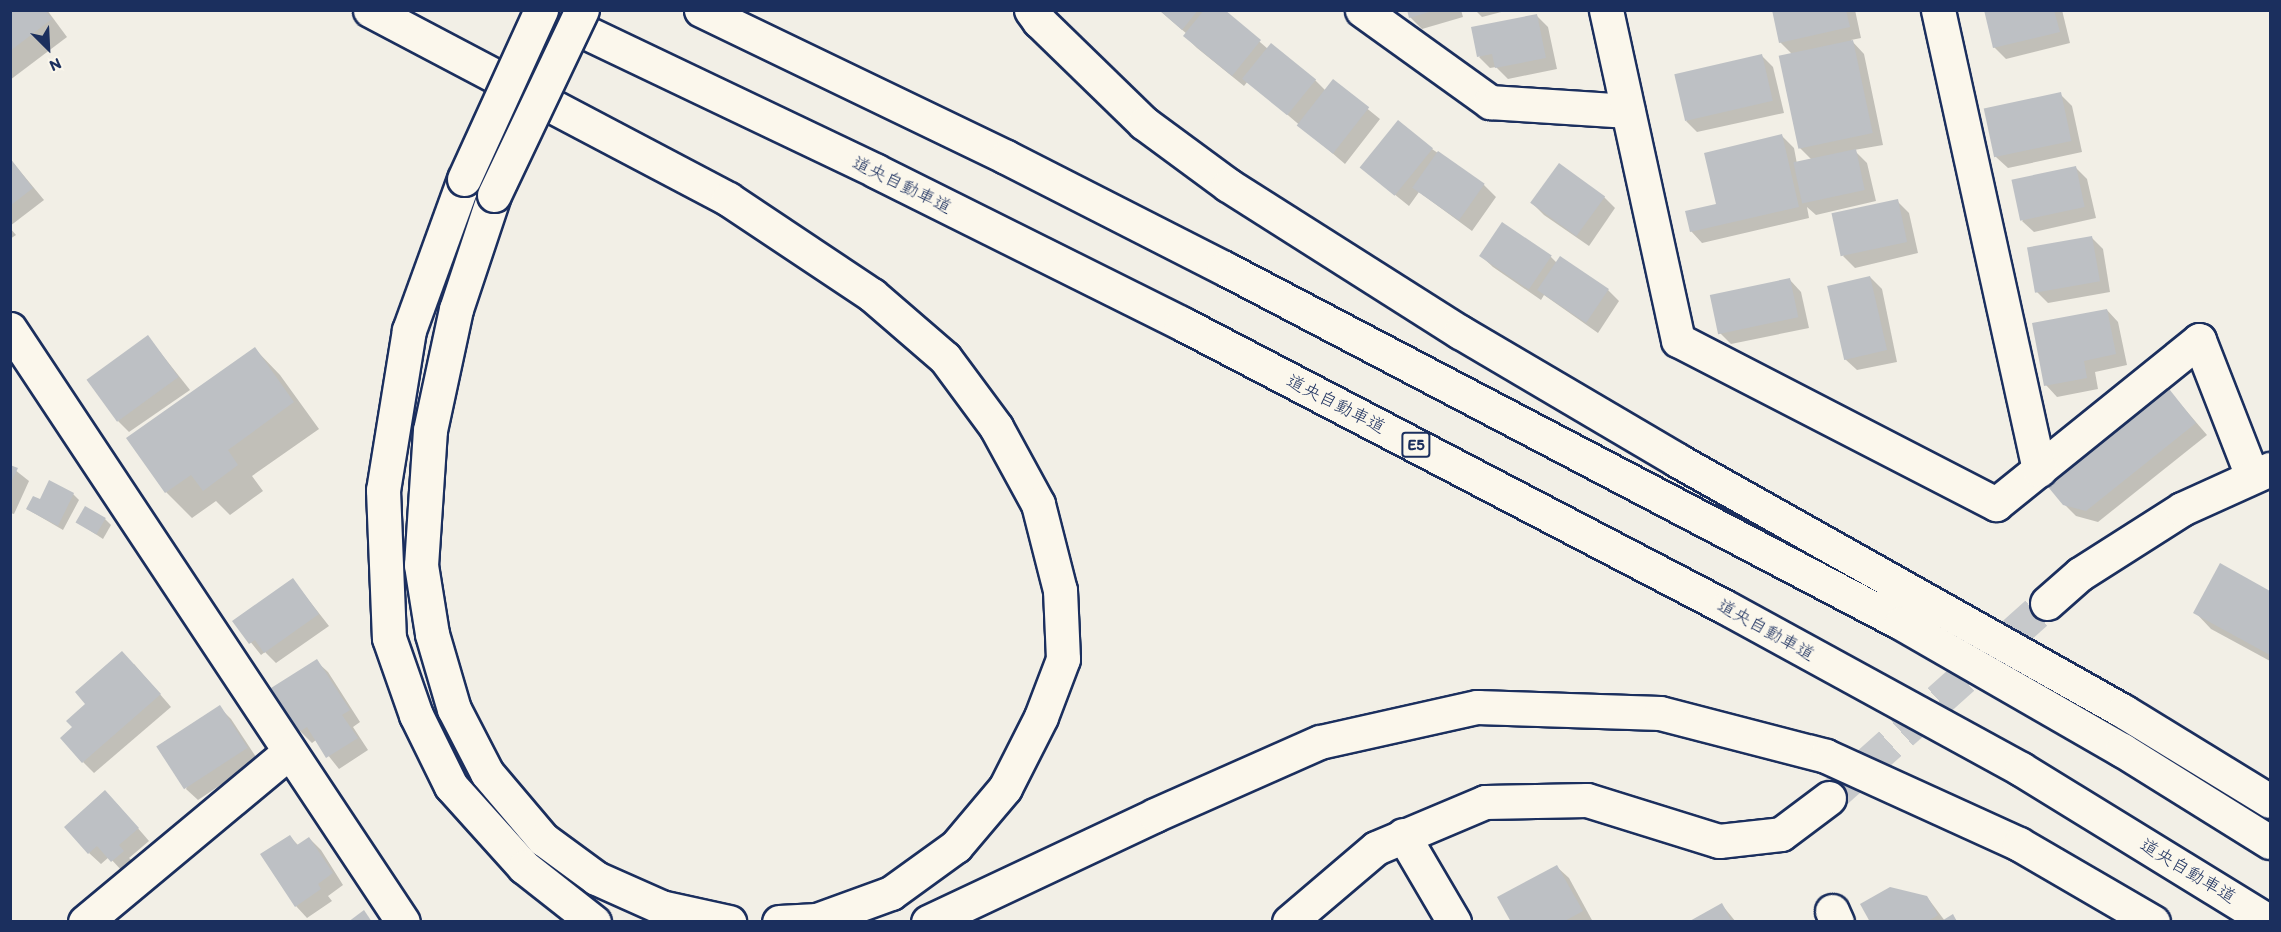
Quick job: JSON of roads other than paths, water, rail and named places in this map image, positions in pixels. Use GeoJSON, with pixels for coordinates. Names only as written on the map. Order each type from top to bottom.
{"type":"FeatureCollection","features":[{"type":"Feature","properties":{"kind":"main road"},"geometry":{"type":"LineString","coordinates":[[370,10],[728,199],[872,295],[945,358],[996,427],[1038,504],[1060,590],[1063,659],[1041,717],[1005,788],[956,846],[891,893],[817,920],[779,921]]}},
{"type":"Feature","properties":{"kind":"main road"},"geometry":{"type":"LineString","coordinates":[[540,10],[464,179],[409,330],[383,490],[390,638],[416,715],[451,786],[524,867],[594,921]]}},
{"type":"Feature","properties":{"kind":"main road","name":"道央自動車道"},"geometry":{"type":"LineString","coordinates":[[540,10],[876,171],[1181,323],[1727,608],[2021,770],[2270,921]]}},
{"type":"Feature","properties":{"kind":"main road"},"geometry":{"type":"LineString","coordinates":[[582,10],[494,195],[456,309],[430,430],[421,565],[432,634],[454,709],[487,773],[543,839],[596,878],[661,907],[729,921]]}},
{"type":"Feature","properties":{"kind":"main road"},"geometry":{"type":"LineString","coordinates":[[701,10],[1006,157],[1901,623],[2122,750],[2271,842]]}},
{"type":"Feature","properties":{"kind":"main road"},"geometry":{"type":"LineString","coordinates":[[1031,10],[1039,21],[1144,123],[1228,185],[1471,338],[1677,460],[2123,711],[2271,801]]}},
{"type":"Feature","properties":{"kind":"main road"},"geometry":{"type":"LineString","coordinates":[[1362,10],[1490,102],[1628,111]]}},
{"type":"Feature","properties":{"kind":"main road"},"geometry":{"type":"LineString","coordinates":[[1606,10],[1678,340],[1996,504],[2199,339],[2262,473],[2182,509],[2080,574],[2047,603]]}},
{"type":"Feature","properties":{"kind":"main road"},"geometry":{"type":"LineString","coordinates":[[1938,10],[2039,470]]}},
{"type":"Feature","properties":{"kind":"main road"},"geometry":{"type":"LineString","coordinates":[[10,329],[403,921]]}},
{"type":"Feature","properties":{"kind":"main road"},"geometry":{"type":"LineString","coordinates":[[928,921],[1155,815],[1320,742],[1477,707],[1660,713],[1826,756],[2019,844],[2153,921]]}},
{"type":"Feature","properties":{"kind":"main road"},"geometry":{"type":"LineString","coordinates":[[85,921],[290,752]]}},
{"type":"Feature","properties":{"kind":"main road"},"geometry":{"type":"LineString","coordinates":[[1290,921],[1376,848],[1485,802],[1587,800],[1719,841],[1780,834],[1829,798]]}},
{"type":"Feature","properties":{"kind":"main road"},"geometry":{"type":"LineString","coordinates":[[1403,836],[1454,921]]}},
{"type":"Feature","properties":{"kind":"tunnel"},"geometry":{"type":"LineString","coordinates":[[1829,798],[2047,603]]}}]}
